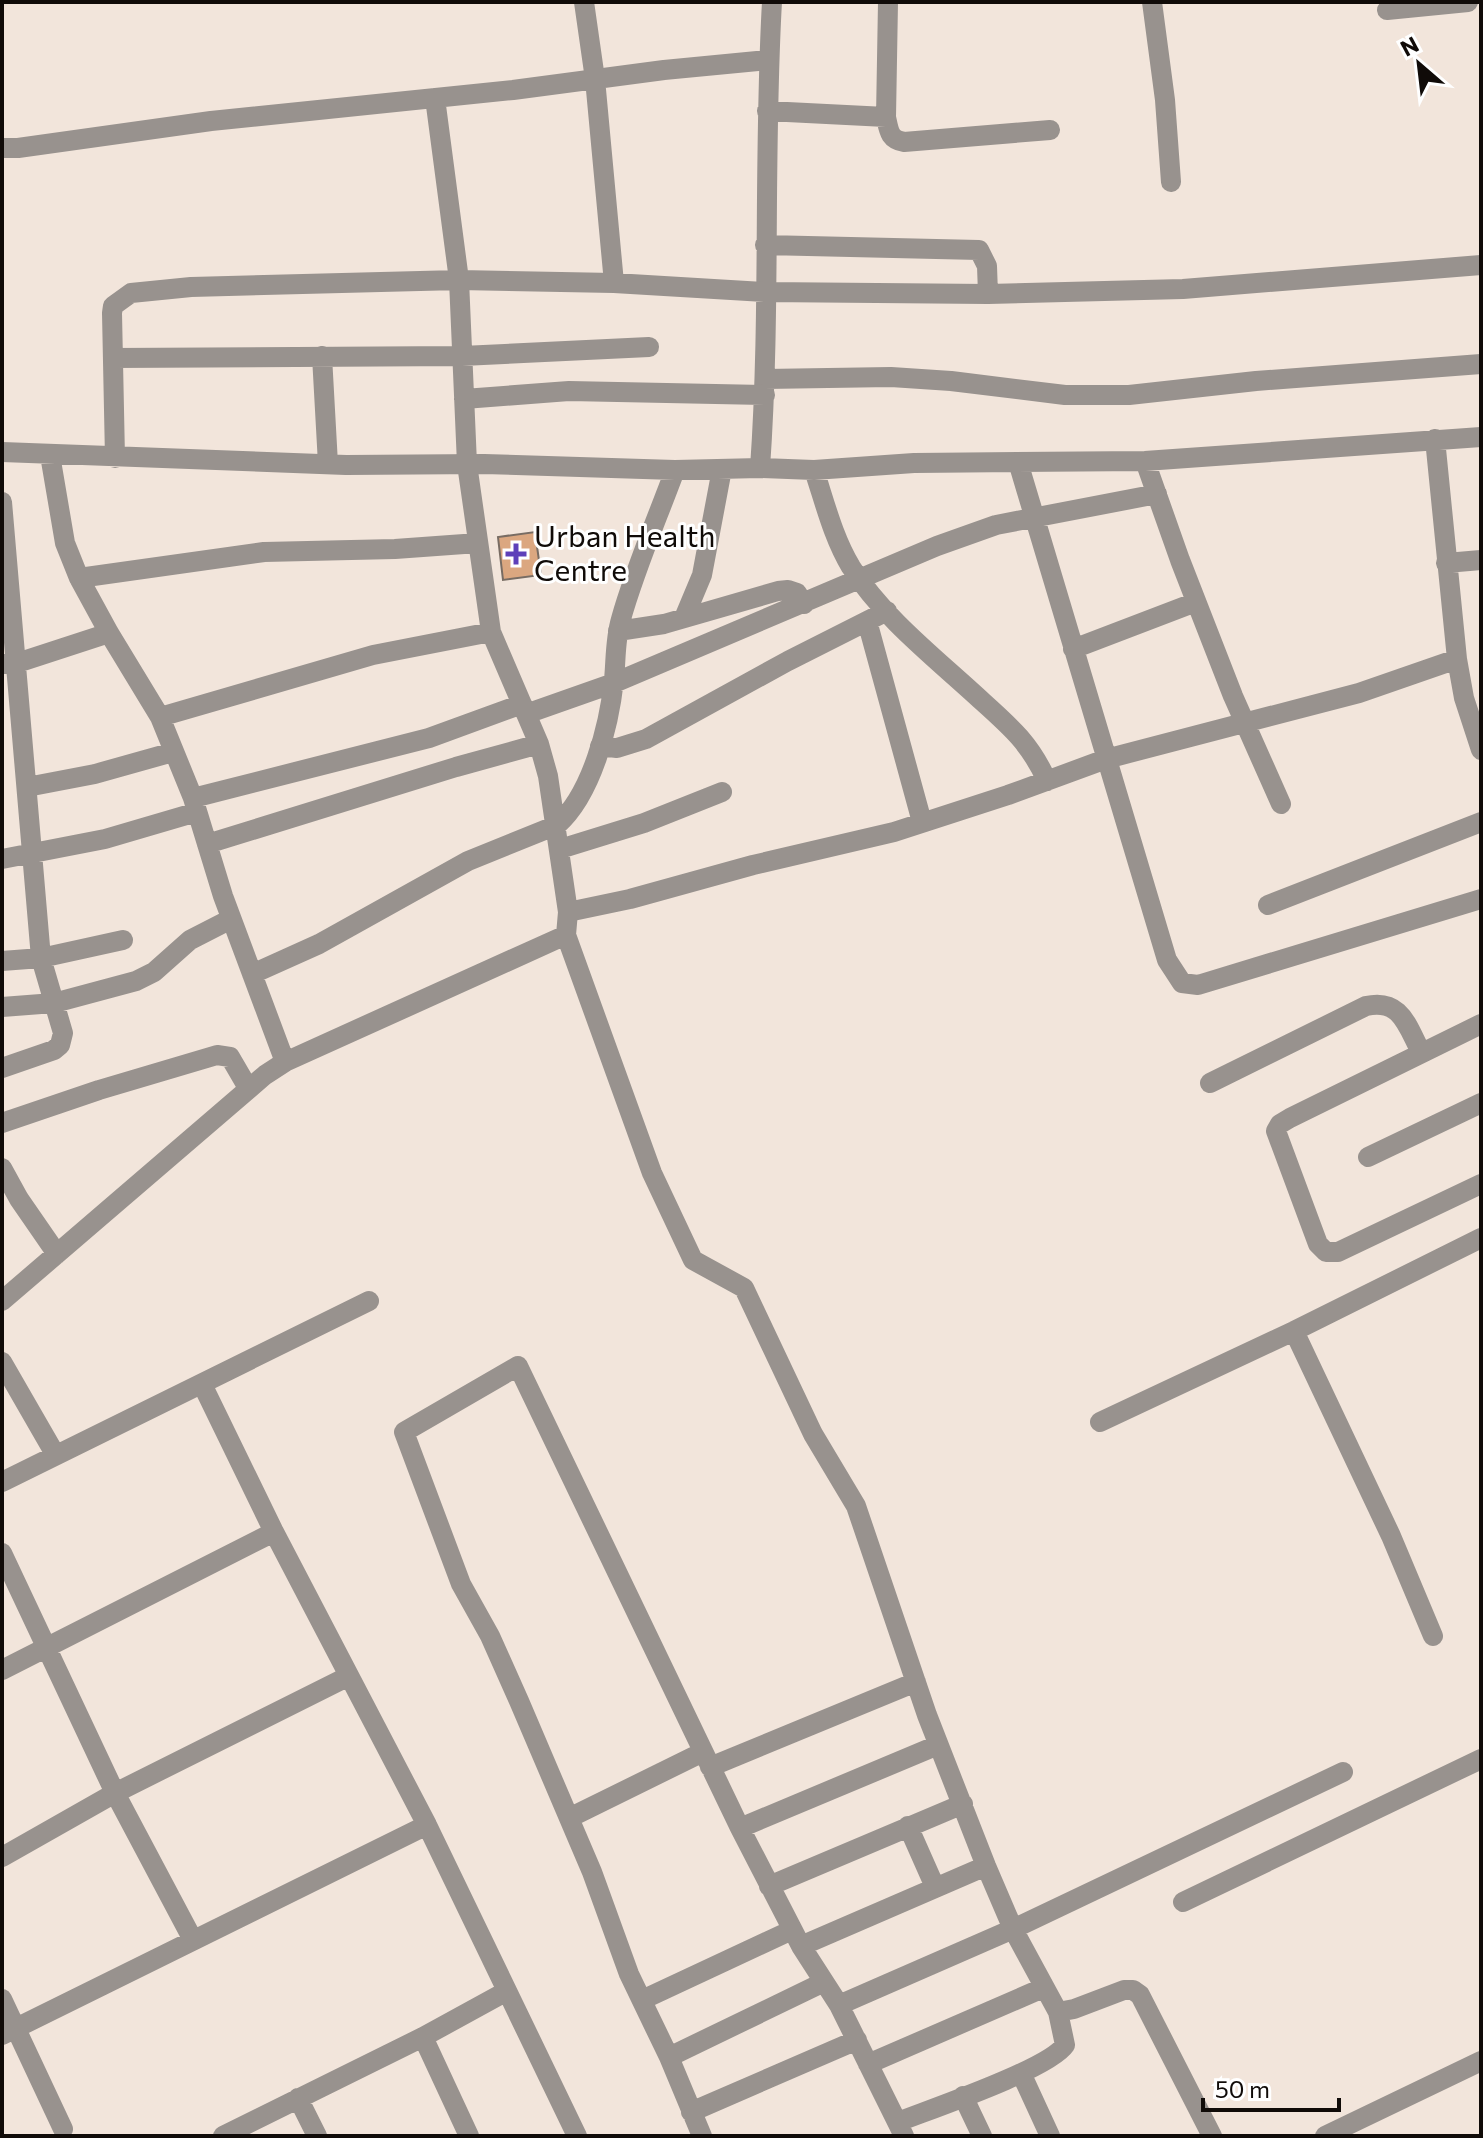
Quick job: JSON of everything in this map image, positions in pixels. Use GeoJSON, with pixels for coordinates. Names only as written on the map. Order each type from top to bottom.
{"type":"FeatureCollection","features":[{"type":"Feature","properties":{"kind":"street"},"geometry":{"type":"LineString","coordinates":[[584,2],[595,79],[614,283]]}},
{"type":"Feature","properties":{"kind":"street"},"geometry":{"type":"LineString","coordinates":[[760,468],[765,387],[767,111],[772,2]]}},
{"type":"Feature","properties":{"kind":"street"},"geometry":{"type":"LineString","coordinates":[[888,2],[886,117],[894,140],[904,142],[1050,130]]}},
{"type":"Feature","properties":{"kind":"street"},"geometry":{"type":"LineString","coordinates":[[1152,2],[1165,100],[1171,182]]}},
{"type":"Feature","properties":{"kind":"street"},"geometry":{"type":"LineString","coordinates":[[1387,10],[1468,2]]}},
{"type":"Feature","properties":{"kind":"street"},"geometry":{"type":"LineString","coordinates":[[2,148],[211,121],[768,60]]}},
{"type":"Feature","properties":{"kind":"street"},"geometry":{"type":"LineString","coordinates":[[435,98],[459,280],[467,464],[491,632],[539,744],[548,776],[568,912],[566,935],[652,1173],[693,1260],[744,1288],[813,1434],[856,1506],[938,1745],[1013,1929],[1058,2012],[1065,2045],[1056,2055],[1021,2073],[963,2096],[901,2129],[839,2005],[769,1886],[518,1366],[404,1432],[461,1584],[490,1636],[592,1872],[624,1961],[702,2136]]}},
{"type":"Feature","properties":{"kind":"street"},"geometry":{"type":"LineString","coordinates":[[767,111],[886,117]]}},
{"type":"Feature","properties":{"kind":"street"},"geometry":{"type":"LineString","coordinates":[[765,245],[979,250],[987,266],[988,294]]}},
{"type":"Feature","properties":{"kind":"street"},"geometry":{"type":"LineString","coordinates":[[115,458],[113,306],[131,293],[191,287],[459,280],[614,283],[765,292],[988,294],[1183,289],[1481,265]]}},
{"type":"Feature","properties":{"kind":"street"},"geometry":{"type":"LineString","coordinates":[[113,358],[462,356],[649,347]]}},
{"type":"Feature","properties":{"kind":"street"},"geometry":{"type":"LineString","coordinates":[[322,356],[328,464]]}},
{"type":"Feature","properties":{"kind":"street"},"geometry":{"type":"LineString","coordinates":[[464,399],[569,391],[765,387],[891,377],[1065,395],[1129,395],[1256,381],[1481,364]]}},
{"type":"Feature","properties":{"kind":"street"},"geometry":{"type":"LineString","coordinates":[[2,452],[328,464],[814,470],[914,463],[1145,461],[1481,437]]}},
{"type":"Feature","properties":{"kind":"street"},"geometry":{"type":"LineString","coordinates":[[1435,439],[1457,659],[1464,698],[1481,750]]}},
{"type":"Feature","properties":{"kind":"street"},"geometry":{"type":"LineString","coordinates":[[50,455],[65,543],[79,578],[109,633],[160,717],[195,805],[231,919],[285,1062]]}},
{"type":"Feature","properties":{"kind":"street"},"geometry":{"type":"LineString","coordinates":[[1145,461],[1196,602],[1281,804]]}},
{"type":"Feature","properties":{"kind":"street"},"geometry":{"type":"LineString","coordinates":[[1018,462],[1167,960],[1182,983],[1198,985],[1481,899]]}},
{"type":"Feature","properties":{"kind":"street"},"geometry":{"type":"LineString","coordinates":[[684,618],[702,575],[722,469]]}},
{"type":"Feature","properties":{"kind":"street"},"geometry":{"type":"LineString","coordinates":[[252,974],[319,944],[468,861],[557,825],[576,804],[600,746],[614,683],[618,631],[675,470]]}},
{"type":"Feature","properties":{"kind":"street"},"geometry":{"type":"LineString","coordinates":[[814,470],[833,531],[861,580],[887,611],[1018,733],[1036,758],[1047,781]]}},
{"type":"Feature","properties":{"kind":"street"},"geometry":{"type":"LineString","coordinates":[[2,859],[105,839],[195,805],[614,683],[952,540],[996,525],[1157,494]]}},
{"type":"Feature","properties":{"kind":"street"},"geometry":{"type":"LineString","coordinates":[[2,502],[6,531],[8,664],[27,787],[41,958],[63,1033],[60,1045],[2,1068]]}},
{"type":"Feature","properties":{"kind":"street"},"geometry":{"type":"LineString","coordinates":[[79,578],[264,552],[478,543]]}},
{"type":"Feature","properties":{"kind":"street"},"geometry":{"type":"LineString","coordinates":[[1446,563],[1481,560]]}},
{"type":"Feature","properties":{"kind":"street"},"geometry":{"type":"LineString","coordinates":[[618,631],[664,624],[788,590],[797,593],[804,604]]}},
{"type":"Feature","properties":{"kind":"street"},"geometry":{"type":"LineString","coordinates":[[1073,649],[1196,602]]}},
{"type":"Feature","properties":{"kind":"street"},"geometry":{"type":"LineString","coordinates":[[600,746],[629,746],[646,739],[887,611]]}},
{"type":"Feature","properties":{"kind":"street"},"geometry":{"type":"LineString","coordinates":[[867,621],[922,822]]}},
{"type":"Feature","properties":{"kind":"street"},"geometry":{"type":"LineString","coordinates":[[160,717],[373,655],[491,632]]}},
{"type":"Feature","properties":{"kind":"street"},"geometry":{"type":"LineString","coordinates":[[8,664],[109,633]]}},
{"type":"Feature","properties":{"kind":"street"},"geometry":{"type":"LineString","coordinates":[[568,912],[630,899],[922,822],[1106,759],[1359,693],[1457,659]]}},
{"type":"Feature","properties":{"kind":"street"},"geometry":{"type":"LineString","coordinates":[[207,844],[539,744]]}},
{"type":"Feature","properties":{"kind":"street"},"geometry":{"type":"LineString","coordinates":[[27,787],[95,774],[173,752]]}},
{"type":"Feature","properties":{"kind":"street"},"geometry":{"type":"LineString","coordinates":[[560,849],[644,823],[722,792]]}},
{"type":"Feature","properties":{"kind":"street"},"geometry":{"type":"LineString","coordinates":[[1268,905],[1481,822]]}},
{"type":"Feature","properties":{"kind":"street"},"geometry":{"type":"LineString","coordinates":[[2,1007],[54,1003],[136,981],[154,972],[190,940],[231,919]]}},
{"type":"Feature","properties":{"kind":"street"},"geometry":{"type":"LineString","coordinates":[[2,1301],[248,1088],[285,1062],[566,935]]}},
{"type":"Feature","properties":{"kind":"street"},"geometry":{"type":"LineString","coordinates":[[2,961],[41,958],[123,940]]}},
{"type":"Feature","properties":{"kind":"street"},"geometry":{"type":"LineString","coordinates":[[1210,1083],[1375,1004],[1385,1003],[1396,1010],[1421,1052]]}},
{"type":"Feature","properties":{"kind":"street"},"geometry":{"type":"LineString","coordinates":[[1481,1024],[1290,1118],[1280,1124],[1276,1131],[1318,1244],[1326,1252],[1338,1252],[1481,1184]]}},
{"type":"Feature","properties":{"kind":"street"},"geometry":{"type":"LineString","coordinates":[[2,1123],[217,1055],[230,1057],[248,1088]]}},
{"type":"Feature","properties":{"kind":"street"},"geometry":{"type":"LineString","coordinates":[[1368,1157],[1481,1103]]}},
{"type":"Feature","properties":{"kind":"street"},"geometry":{"type":"LineString","coordinates":[[2,1168],[10,1203],[57,1254]]}},
{"type":"Feature","properties":{"kind":"street"},"geometry":{"type":"LineString","coordinates":[[1100,1422],[1294,1331],[1481,1238]]}},
{"type":"Feature","properties":{"kind":"street"},"geometry":{"type":"LineString","coordinates":[[2,1482],[369,1301]]}},
{"type":"Feature","properties":{"kind":"street"},"geometry":{"type":"LineString","coordinates":[[1294,1331],[1391,1536],[1433,1636]]}},
{"type":"Feature","properties":{"kind":"street"},"geometry":{"type":"LineString","coordinates":[[2,1362],[55,1454]]}},
{"type":"Feature","properties":{"kind":"street"},"geometry":{"type":"LineString","coordinates":[[202,1384],[274,1532],[427,1825],[577,2136]]}},
{"type":"Feature","properties":{"kind":"street"},"geometry":{"type":"LineString","coordinates":[[2,1670],[274,1532]]}},
{"type":"Feature","properties":{"kind":"street"},"geometry":{"type":"LineString","coordinates":[[2,1553],[115,1793],[193,1940]]}},
{"type":"Feature","properties":{"kind":"street"},"geometry":{"type":"LineString","coordinates":[[2,1857],[115,1793],[349,1676]]}},
{"type":"Feature","properties":{"kind":"street"},"geometry":{"type":"LineString","coordinates":[[569,1818],[707,1759],[916,1682]]}},
{"type":"Feature","properties":{"kind":"street"},"geometry":{"type":"LineString","coordinates":[[740,1828],[938,1745]]}},
{"type":"Feature","properties":{"kind":"street"},"geometry":{"type":"LineString","coordinates":[[1183,1902],[1481,1759]]}},
{"type":"Feature","properties":{"kind":"street"},"geometry":{"type":"LineString","coordinates":[[839,2005],[1013,1929],[1343,1772]]}},
{"type":"Feature","properties":{"kind":"street"},"geometry":{"type":"LineString","coordinates":[[769,1886],[963,1804]]}},
{"type":"Feature","properties":{"kind":"street"},"geometry":{"type":"LineString","coordinates":[[9,2031],[427,1825]]}},
{"type":"Feature","properties":{"kind":"street"},"geometry":{"type":"LineString","coordinates":[[908,1826],[935,1887]]}},
{"type":"Feature","properties":{"kind":"street"},"geometry":{"type":"LineString","coordinates":[[642,2000],[986,1866]]}},
{"type":"Feature","properties":{"kind":"street"},"geometry":{"type":"LineString","coordinates":[[669,2057],[824,1982]]}},
{"type":"Feature","properties":{"kind":"street"},"geometry":{"type":"LineString","coordinates":[[868,2064],[1043,1988]]}},
{"type":"Feature","properties":{"kind":"street"},"geometry":{"type":"LineString","coordinates":[[1058,2012],[1124,1990],[1133,1990],[1140,1995],[1212,2136]]}},
{"type":"Feature","properties":{"kind":"street"},"geometry":{"type":"LineString","coordinates":[[223,2136],[423,2037],[507,1991]]}},
{"type":"Feature","properties":{"kind":"street"},"geometry":{"type":"LineString","coordinates":[[2,1999],[9,2031],[63,2129]]}},
{"type":"Feature","properties":{"kind":"street"},"geometry":{"type":"LineString","coordinates":[[423,2037],[469,2136]]}},
{"type":"Feature","properties":{"kind":"street"},"geometry":{"type":"LineString","coordinates":[[691,2112],[857,2040]]}},
{"type":"Feature","properties":{"kind":"street"},"geometry":{"type":"LineString","coordinates":[[1325,2136],[1481,2061]]}},
{"type":"Feature","properties":{"kind":"street"},"geometry":{"type":"LineString","coordinates":[[1021,2073],[1050,2136]]}},
{"type":"Feature","properties":{"kind":"street"},"geometry":{"type":"LineString","coordinates":[[963,2096],[982,2136]]}},
{"type":"Feature","properties":{"kind":"street"},"geometry":{"type":"LineString","coordinates":[[298,2098],[317,2136]]}},
{"type":"Feature","properties":{"kind":"building"},"geometry":{"type":"Polygon","coordinates":[[[535,532],[541,575],[503,580],[498,537],[535,532]]]}},
{"type":"Feature","properties":{"kind":"place","name":"Urban Health Centre"},"geometry":{"type":"Point","coordinates":[516,554]}}]}
